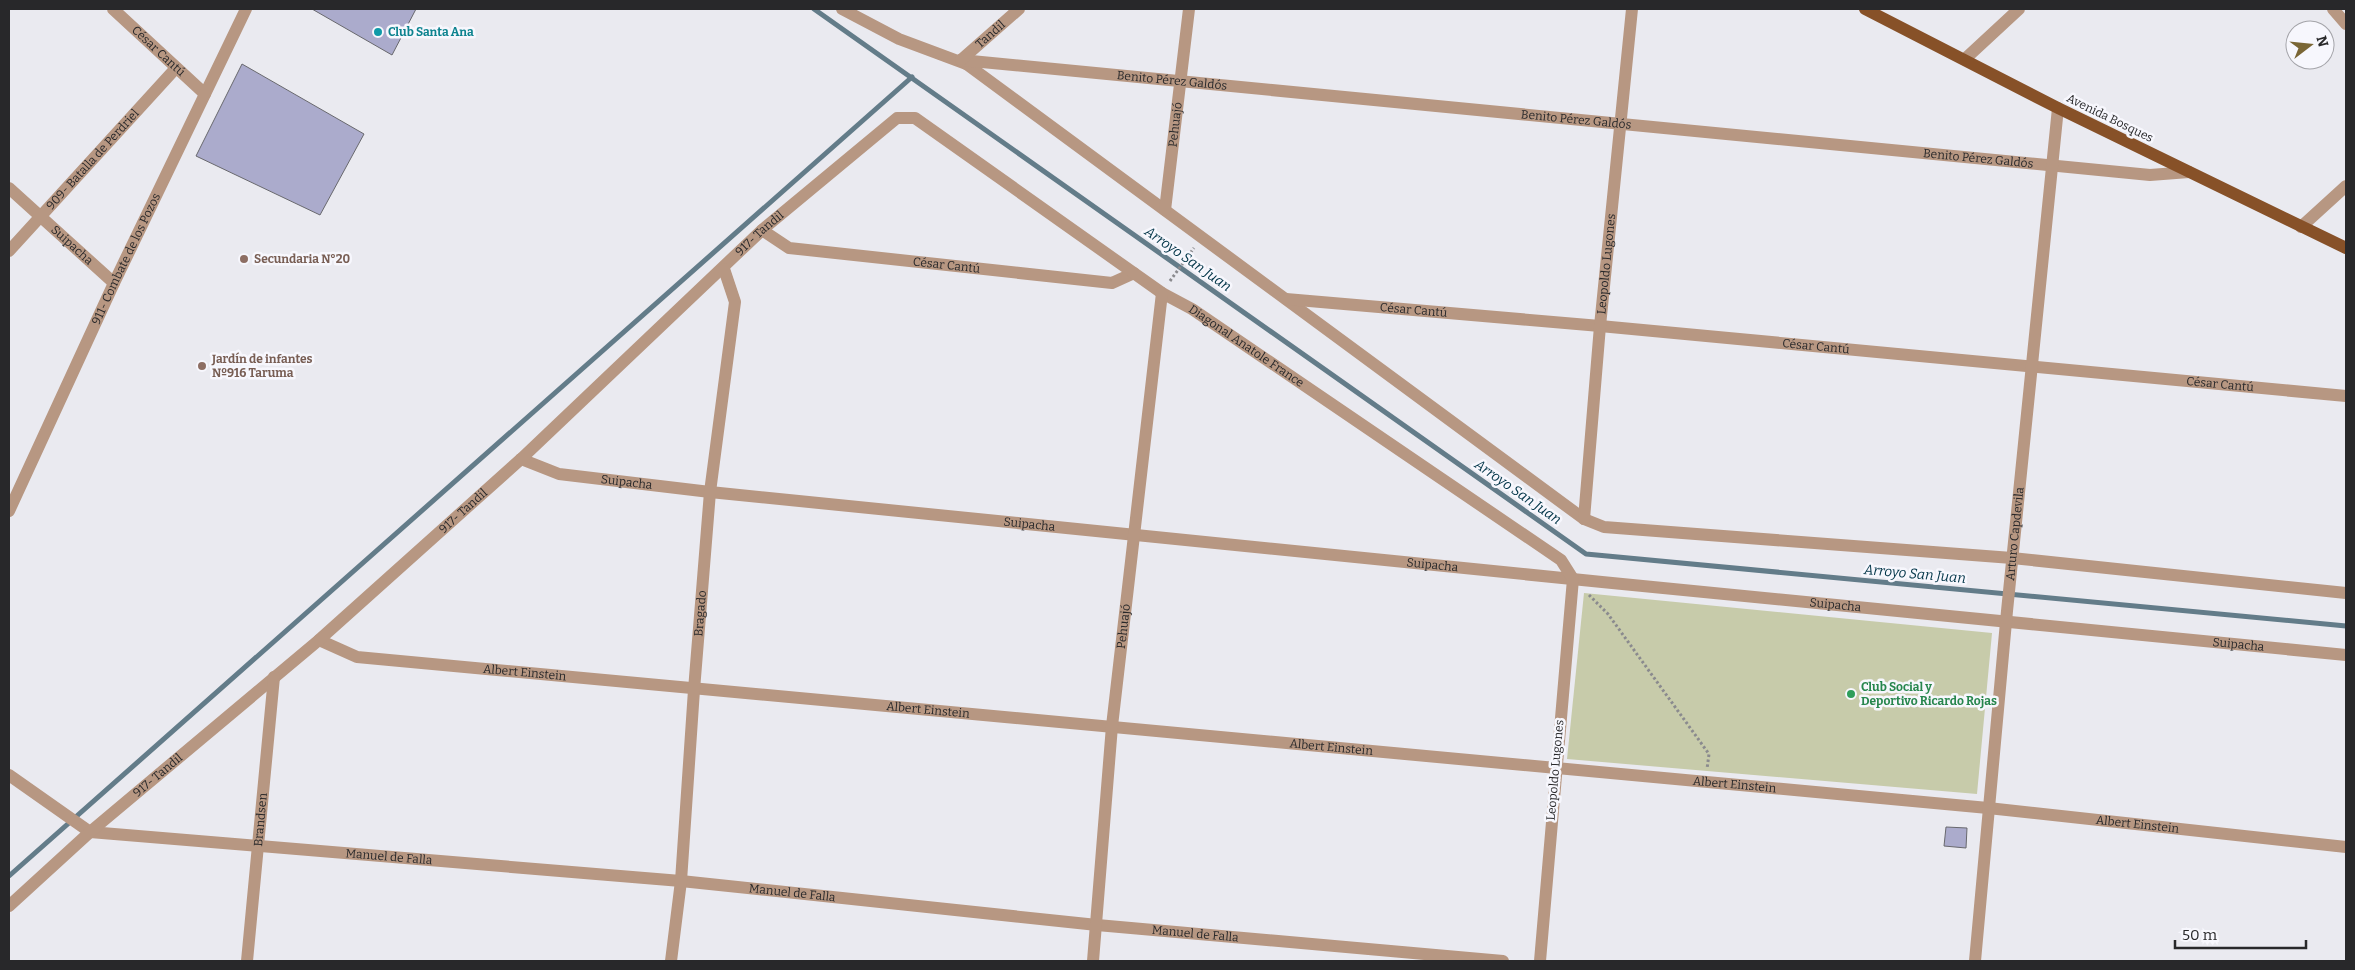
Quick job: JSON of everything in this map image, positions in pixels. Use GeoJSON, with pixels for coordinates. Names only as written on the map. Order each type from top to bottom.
{"type":"FeatureCollection","features":[{"type":"Feature","properties":{"kind":"main road","name":"Avenida Bosques"},"geometry":{"type":"LineString","coordinates":[[1865,9],[2058,108],[2346,248]]}},
{"type":"Feature","properties":{"kind":"street","name":"César Cantú"},"geometry":{"type":"LineString","coordinates":[[112,9],[204,94]]}},
{"type":"Feature","properties":{"kind":"street","name":"911- Combate de los Pozos"},"geometry":{"type":"LineString","coordinates":[[9,511],[114,282],[246,9]]}},
{"type":"Feature","properties":{"kind":"street","name":"Benito Pérez Galdós"},"geometry":{"type":"LineString","coordinates":[[842,9],[899,39],[964,62],[1180,81],[2150,175],[2189,172]]}},
{"type":"Feature","properties":{"kind":"street","name":"Tandil"},"geometry":{"type":"LineString","coordinates":[[964,62],[1019,9]]}},
{"type":"Feature","properties":{"kind":"street","name":"Pehuajó"},"geometry":{"type":"LineString","coordinates":[[1165,210],[1189,9]]}},
{"type":"Feature","properties":{"kind":"street","name":"Leopoldo Lugones"},"geometry":{"type":"LineString","coordinates":[[1584,519],[1600,326],[1632,9]]}},
{"type":"Feature","properties":{"kind":"street"},"geometry":{"type":"LineString","coordinates":[[1965,59],[2019,9]]}},
{"type":"Feature","properties":{"kind":"street"},"geometry":{"type":"LineString","coordinates":[[2333,9],[2346,24]]}},
{"type":"Feature","properties":{"kind":"street"},"geometry":{"type":"LineString","coordinates":[[964,62],[1584,519],[1604,527],[2012,558],[2346,593]]}},
{"type":"Feature","properties":{"kind":"street","name":"909- Batalla de Perdriel"},"geometry":{"type":"LineString","coordinates":[[9,251],[176,68]]}},
{"type":"Feature","properties":{"kind":"street","name":"Arturo Capdevila"},"geometry":{"type":"LineString","coordinates":[[1975,961],[2010,573],[2058,108]]}},
{"type":"Feature","properties":{"kind":"street","name":"917- Tandil"},"geometry":{"type":"LineString","coordinates":[[9,906],[86,829],[320,640],[521,459],[724,269],[762,230],[897,118],[914,118]]}},
{"type":"Feature","properties":{"kind":"street","name":"Diagonal Anatole France"},"geometry":{"type":"LineString","coordinates":[[914,118],[1162,293],[1192,309],[1561,560],[1573,579]]}},
{"type":"Feature","properties":{"kind":"street"},"geometry":{"type":"LineString","coordinates":[[2301,227],[2346,186]]}},
{"type":"Feature","properties":{"kind":"street","name":"Suipacha"},"geometry":{"type":"LineString","coordinates":[[9,188],[114,282]]}},
{"type":"Feature","properties":{"kind":"street","name":"César Cantú"},"geometry":{"type":"LineString","coordinates":[[762,230],[789,248],[1112,283],[1134,273]]}},
{"type":"Feature","properties":{"kind":"street","name":"Bragado"},"geometry":{"type":"LineString","coordinates":[[671,961],[681,881],[710,492],[735,302],[724,269]]}},
{"type":"Feature","properties":{"kind":"street","name":"Pehuajó"},"geometry":{"type":"LineString","coordinates":[[1093,961],[1112,726],[1162,293]]}},
{"type":"Feature","properties":{"kind":"street","name":"César Cantú"},"geometry":{"type":"LineString","coordinates":[[1286,299],[1600,326],[2346,396]]}},
{"type":"Feature","properties":{"kind":"street","name":"Suipacha"},"geometry":{"type":"LineString","coordinates":[[521,459],[559,474],[710,492],[1573,579],[2006,617],[2346,655]]}},
{"type":"Feature","properties":{"kind":"street","name":"Leopoldo Lugones"},"geometry":{"type":"LineString","coordinates":[[1540,961],[1555,768],[1573,579]]}},
{"type":"Feature","properties":{"kind":"street","name":"Albert Einstein"},"geometry":{"type":"LineString","coordinates":[[320,640],[357,657],[694,690],[1112,726],[1988,808],[2346,847]]}},
{"type":"Feature","properties":{"kind":"street","name":"Brandsen"},"geometry":{"type":"LineString","coordinates":[[247,961],[274,677]]}},
{"type":"Feature","properties":{"kind":"street"},"geometry":{"type":"LineString","coordinates":[[9,775],[86,829]]}},
{"type":"Feature","properties":{"kind":"street","name":"Manuel de Falla"},"geometry":{"type":"LineString","coordinates":[[86,829],[258,846],[681,881],[1097,925],[1504,961]]}},
{"type":"Feature","properties":{"kind":"path"},"geometry":{"type":"LineString","coordinates":[[1171,279],[1185,261]]}},
{"type":"Feature","properties":{"kind":"path"},"geometry":{"type":"LineString","coordinates":[[1573,579],[1608,614],[1709,754],[1706,782]]}},
{"type":"Feature","properties":{"kind":"green space","name":"Club Social y Deportivo Ricardo Rojas"},"geometry":{"type":"Polygon","coordinates":[[[1584,593],[1992,633],[1977,794],[1567,759],[1584,593]]]}},
{"type":"Feature","properties":{"kind":"building","name":"Club Santa Ana"},"geometry":{"type":"Polygon","coordinates":[[[312,9],[416,9],[392,55],[312,9]]]}},
{"type":"Feature","properties":{"kind":"building"},"geometry":{"type":"Polygon","coordinates":[[[242,64],[364,134],[320,215],[196,156],[242,64]]]}},
{"type":"Feature","properties":{"kind":"building"},"geometry":{"type":"Polygon","coordinates":[[[1946,827],[1967,828],[1966,848],[1944,846],[1946,827]]]}},
{"type":"Feature","properties":{"kind":"waterway","name":"Arroyo San Juan"},"geometry":{"type":"LineString","coordinates":[[814,9],[1586,554],[2346,626]]}},
{"type":"Feature","properties":{"kind":"waterway"},"geometry":{"type":"LineString","coordinates":[[9,876],[912,77]]}},
{"type":"Feature","properties":{"kind":"place","name":"Club Santa Ana"},"geometry":{"type":"Point","coordinates":[378,32]}},
{"type":"Feature","properties":{"kind":"place","name":"Secundaria N°20"},"geometry":{"type":"Point","coordinates":[244,259]}},
{"type":"Feature","properties":{"kind":"place","name":"Jardín de infantes Nº916 Taruma"},"geometry":{"type":"Point","coordinates":[202,366]}},
{"type":"Feature","properties":{"kind":"place","name":"Club Social y Deportivo Ricardo Rojas"},"geometry":{"type":"Point","coordinates":[1851,694]}}]}
